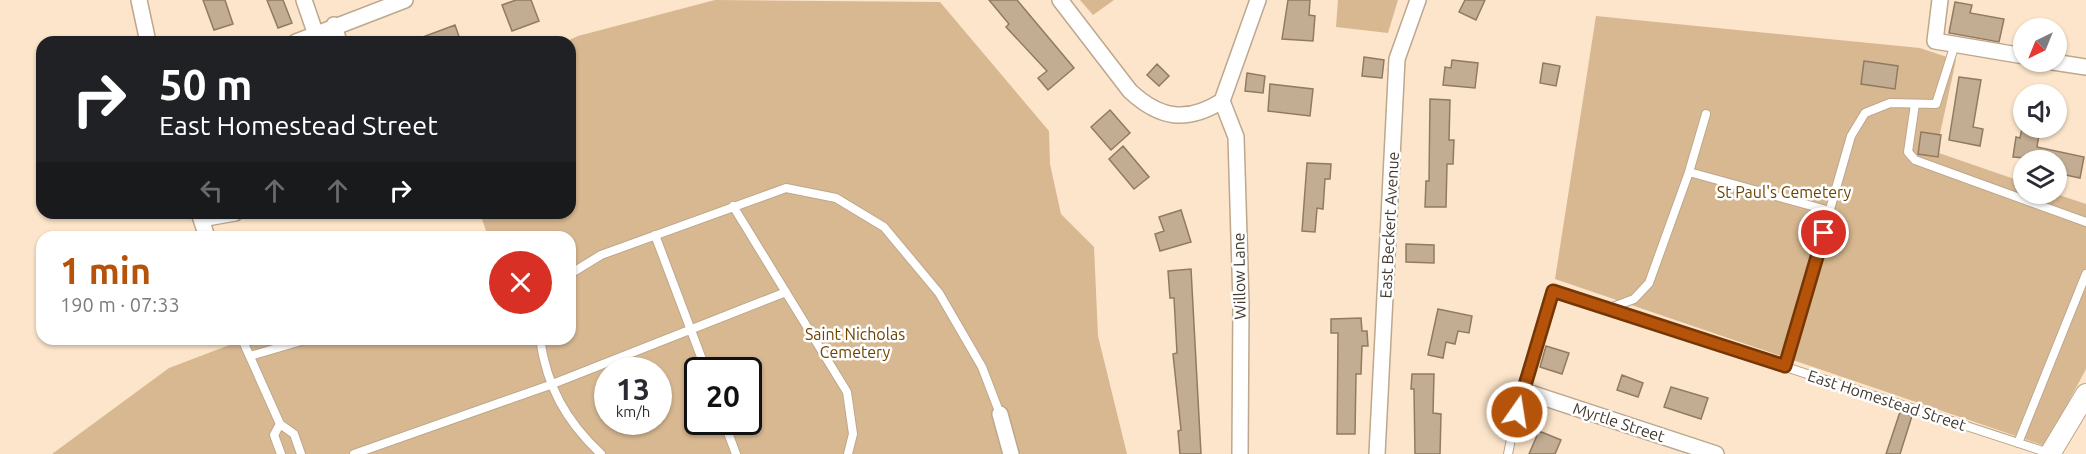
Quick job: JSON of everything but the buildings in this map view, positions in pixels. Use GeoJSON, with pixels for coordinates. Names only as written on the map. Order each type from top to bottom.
{"type":"FeatureCollection","features":[{"type":"Feature","properties":{"kind":"street"},"geometry":{"type":"LineString","coordinates":[[139,0],[147,36]]}},
{"type":"Feature","properties":{"kind":"street"},"geometry":{"type":"LineString","coordinates":[[304,0],[316,35]]}},
{"type":"Feature","properties":{"kind":"street"},"geometry":{"type":"LineString","coordinates":[[313,36],[334,25],[405,0]]}},
{"type":"Feature","properties":{"kind":"street"},"geometry":{"type":"LineString","coordinates":[[1060,0],[1130,91],[1143,104],[1178,116],[1193,116],[1222,101],[1258,0]]}},
{"type":"Feature","properties":{"kind":"street","name":"East Beckert Avenue"},"geometry":{"type":"LineString","coordinates":[[1377,454],[1397,59],[1418,0]]}},
{"type":"Feature","properties":{"kind":"street"},"geometry":{"type":"LineString","coordinates":[[1940,0],[1935,41],[2013,54]]}},
{"type":"Feature","properties":{"kind":"street"},"geometry":{"type":"LineString","coordinates":[[334,25],[337,36]]}},
{"type":"Feature","properties":{"kind":"street"},"geometry":{"type":"LineString","coordinates":[[2067,64],[2086,67]]}},
{"type":"Feature","properties":{"kind":"street","name":"Willow Lane"},"geometry":{"type":"LineString","coordinates":[[1222,101],[1236,137],[1241,303],[1240,454]]}},
{"type":"Feature","properties":{"kind":"street","name":"Myrtle Street"},"geometry":{"type":"LineString","coordinates":[[1521,390],[1716,454]]}},
{"type":"Feature","properties":{"kind":"street"},"geometry":{"type":"LineString","coordinates":[[2051,454],[2086,393]]}},
{"type":"Feature","properties":{"kind":"street"},"geometry":{"type":"LineString","coordinates":[[1000,414],[1011,454]]}},
{"type":"Feature","properties":{"kind":"lane"},"geometry":{"type":"LineString","coordinates":[[1785,366],[1851,136],[1865,113],[1890,103],[1936,104],[1955,45]]}},
{"type":"Feature","properties":{"kind":"lane"},"geometry":{"type":"LineString","coordinates":[[1915,104],[1908,152],[1915,160],[2086,222]]}},
{"type":"Feature","properties":{"kind":"lane"},"geometry":{"type":"LineString","coordinates":[[1608,308],[1634,299],[1650,283],[1689,172],[1706,114]]}},
{"type":"Feature","properties":{"kind":"lane"},"geometry":{"type":"LineString","coordinates":[[1689,172],[1830,211]]}},
{"type":"Feature","properties":{"kind":"lane"},"geometry":{"type":"LineString","coordinates":[[576,270],[602,255],[786,188],[836,198],[884,227],[939,292],[982,367],[1000,414]]}},
{"type":"Feature","properties":{"kind":"lane"},"geometry":{"type":"LineString","coordinates":[[733,206],[847,392],[853,434],[848,454]]}},
{"type":"Feature","properties":{"kind":"lane"},"geometry":{"type":"LineString","coordinates":[[655,235],[701,357]]}},
{"type":"Feature","properties":{"kind":"lane"},"geometry":{"type":"LineString","coordinates":[[2018,443],[2086,274]]}},
{"type":"Feature","properties":{"kind":"lane","name":"East Homestead Street"},"geometry":{"type":"LineString","coordinates":[[1521,390],[1553,291],[2051,454]]}},
{"type":"Feature","properties":{"kind":"lane"},"geometry":{"type":"LineString","coordinates":[[354,454],[550,385],[786,292]]}},
{"type":"Feature","properties":{"kind":"lane"},"geometry":{"type":"LineString","coordinates":[[245,345],[280,424],[294,434],[301,454]]}},
{"type":"Feature","properties":{"kind":"lane"},"geometry":{"type":"LineString","coordinates":[[250,356],[288,345]]}},
{"type":"Feature","properties":{"kind":"lane"},"geometry":{"type":"LineString","coordinates":[[541,345],[550,385],[577,432],[601,454]]}},
{"type":"Feature","properties":{"kind":"lane"},"geometry":{"type":"LineString","coordinates":[[1508,454],[1521,390]]}},
{"type":"Feature","properties":{"kind":"lane"},"geometry":{"type":"LineString","coordinates":[[280,424],[274,435],[280,454]]}},
{"type":"Feature","properties":{"kind":"lane"},"geometry":{"type":"LineString","coordinates":[[729,435],[736,454]]}},
{"type":"Feature","properties":{"kind":"green space","name":"Saint Nicholas Cemetery"},"geometry":{"type":"Polygon","coordinates":[[[715,0],[940,2],[1049,131],[1050,164],[1061,214],[1094,247],[1098,336],[1127,454],[52,454],[169,368],[229,345],[576,345],[576,231],[486,231],[482,219],[576,219],[576,37],[715,0]]]}},
{"type":"Feature","properties":{"kind":"green space"},"geometry":{"type":"Polygon","coordinates":[[[1080,0],[1114,0],[1093,15],[1080,0]]]}},
{"type":"Feature","properties":{"kind":"green space"},"geometry":{"type":"Polygon","coordinates":[[[1338,0],[1398,0],[1388,33],[1336,27],[1338,0]]]}},
{"type":"Feature","properties":{"kind":"green space","name":"St Paul's Cemetery"},"geometry":{"type":"Polygon","coordinates":[[[1596,16],[1920,48],[1956,60],[1936,152],[2013,179],[2013,204],[2067,204],[2067,198],[2086,204],[2086,369],[2045,446],[1555,279],[1596,16]]]}},
{"type":"Feature","properties":{"kind":"route"},"geometry":{"type":"LineString","coordinates":[[1517,412],[1521,390],[1553,291],[1785,366],[1824,233]]}}]}
